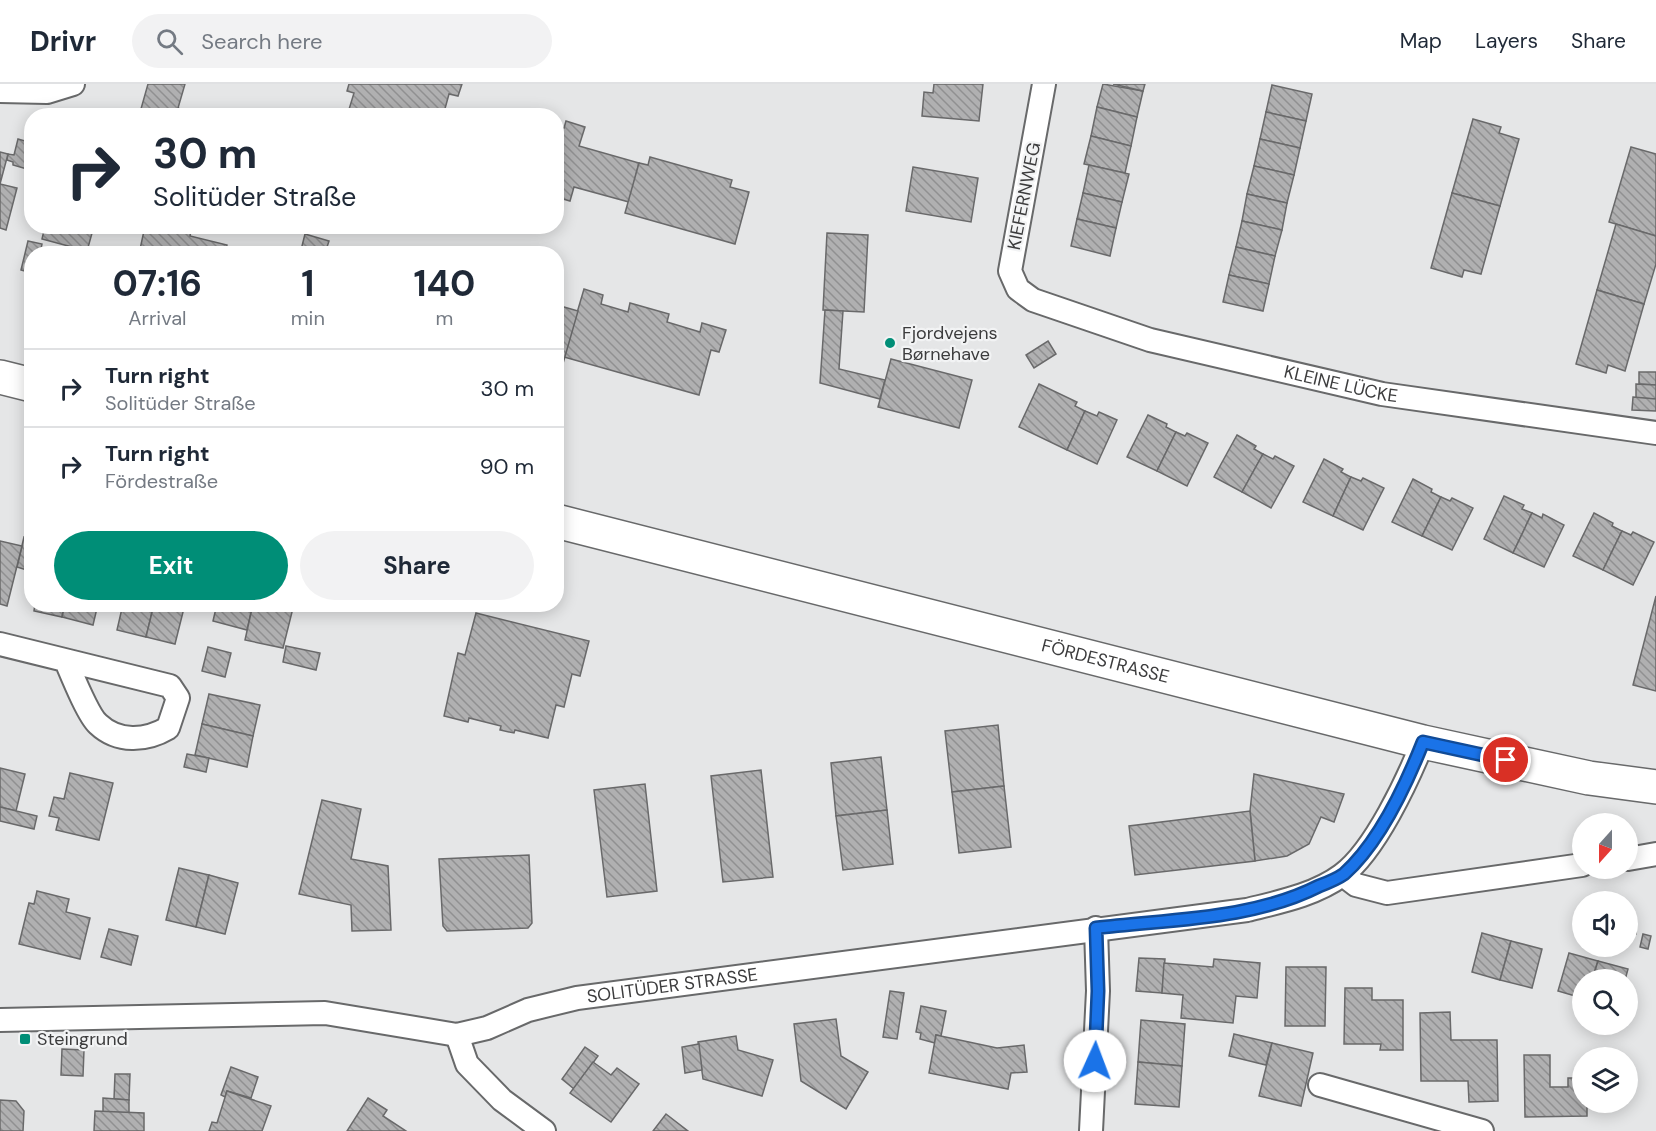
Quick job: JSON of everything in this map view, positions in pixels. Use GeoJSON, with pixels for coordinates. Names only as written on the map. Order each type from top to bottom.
{"type":"FeatureCollection","features":[{"type":"Feature","properties":{"kind":"main road"},"geometry":{"type":"LineString","coordinates":[[0,377],[24,383]]}},
{"type":"Feature","properties":{"kind":"main road","name":"FÖRDESTRASSE"},"geometry":{"type":"LineString","coordinates":[[564,523],[1423,742],[1589,778],[1656,787]]}},
{"type":"Feature","properties":{"kind":"street"},"geometry":{"type":"LineString","coordinates":[[0,92],[46,92],[73,84]]}},
{"type":"Feature","properties":{"kind":"street","name":"KIEFERNWEG"},"geometry":{"type":"LineString","coordinates":[[1033,300],[1018,289],[1010,271],[1044,84]]}},
{"type":"Feature","properties":{"kind":"street","name":"KLEINE LÜCKE"},"geometry":{"type":"LineString","coordinates":[[1033,300],[1150,340],[1382,394],[1656,434]]}},
{"type":"Feature","properties":{"kind":"street"},"geometry":{"type":"LineString","coordinates":[[0,644],[170,686],[178,698],[168,728],[154,736],[137,739],[111,734],[96,723],[66,661]]}},
{"type":"Feature","properties":{"kind":"street","name":"SOLITÜDER STRASSE"},"geometry":{"type":"LineString","coordinates":[[0,1020],[325,1013],[457,1035],[487,1028],[528,1010],[577,998],[1096,928],[1247,910],[1297,897],[1342,875],[1368,847],[1408,779],[1423,742]]}},
{"type":"Feature","properties":{"kind":"street"},"geometry":{"type":"LineString","coordinates":[[1638,857],[1656,854]]}},
{"type":"Feature","properties":{"kind":"street"},"geometry":{"type":"LineString","coordinates":[[1342,875],[1356,885],[1387,893],[1572,867]]}},
{"type":"Feature","properties":{"kind":"street"},"geometry":{"type":"LineString","coordinates":[[1091,1131],[1098,991],[1096,928]]}},
{"type":"Feature","properties":{"kind":"street"},"geometry":{"type":"LineString","coordinates":[[457,1035],[467,1064],[502,1100],[544,1131]]}},
{"type":"Feature","properties":{"kind":"street"},"geometry":{"type":"LineString","coordinates":[[1320,1085],[1482,1131]]}},
{"type":"Feature","properties":{"kind":"building"},"geometry":{"type":"Polygon","coordinates":[[[148,84],[185,84],[178,108],[141,108],[148,84]]]}},
{"type":"Feature","properties":{"kind":"building"},"geometry":{"type":"Polygon","coordinates":[[[349,84],[462,84],[458,96],[449,94],[445,108],[349,108],[354,93],[347,91],[349,84]]]}},
{"type":"Feature","properties":{"kind":"building"},"geometry":{"type":"Polygon","coordinates":[[[934,84],[983,84],[979,121],[922,116],[924,92],[933,93],[934,84]]]}},
{"type":"Feature","properties":{"kind":"building"},"geometry":{"type":"Polygon","coordinates":[[[1103,84],[1143,91],[1137,117],[1097,107],[1103,84]]]}},
{"type":"Feature","properties":{"kind":"building"},"geometry":{"type":"Polygon","coordinates":[[[1113,84],[1145,84],[1143,91],[1113,84]]]}},
{"type":"Feature","properties":{"kind":"building"},"geometry":{"type":"Polygon","coordinates":[[[1272,85],[1312,94],[1306,121],[1266,112],[1272,85]]]}},
{"type":"Feature","properties":{"kind":"building"},"geometry":{"type":"Polygon","coordinates":[[[1097,107],[1137,117],[1131,146],[1091,136],[1097,107]]]}},
{"type":"Feature","properties":{"kind":"building"},"geometry":{"type":"Polygon","coordinates":[[[1266,112],[1306,121],[1300,148],[1260,139],[1266,112]]]}},
{"type":"Feature","properties":{"kind":"building"},"geometry":{"type":"Polygon","coordinates":[[[1473,119],[1501,127],[1499,133],[1519,139],[1500,206],[1452,193],[1473,119]]]}},
{"type":"Feature","properties":{"kind":"building"},"geometry":{"type":"Polygon","coordinates":[[[566,121],[585,127],[579,146],[639,163],[629,202],[574,187],[570,201],[564,199],[564,128],[566,121]]]}},
{"type":"Feature","properties":{"kind":"building"},"geometry":{"type":"Polygon","coordinates":[[[1091,136],[1131,146],[1125,173],[1084,164],[1091,136]]]}},
{"type":"Feature","properties":{"kind":"building"},"geometry":{"type":"Polygon","coordinates":[[[18,139],[24,141],[24,168],[13,165],[13,162],[7,160],[8,154],[14,155],[18,139]]]}},
{"type":"Feature","properties":{"kind":"building"},"geometry":{"type":"Polygon","coordinates":[[[1260,139],[1300,148],[1294,175],[1254,166],[1260,139]]]}},
{"type":"Feature","properties":{"kind":"building"},"geometry":{"type":"Polygon","coordinates":[[[1631,147],[1656,154],[1656,236],[1609,222],[1631,147]]]}},
{"type":"Feature","properties":{"kind":"building"},"geometry":{"type":"Polygon","coordinates":[[[0,152],[8,154],[0,184],[0,152]]]}},
{"type":"Feature","properties":{"kind":"building"},"geometry":{"type":"Polygon","coordinates":[[[650,157],[732,180],[730,187],[749,192],[735,244],[625,213],[639,163],[648,165],[650,157]]]}},
{"type":"Feature","properties":{"kind":"building"},"geometry":{"type":"Polygon","coordinates":[[[1089,165],[1129,174],[1122,202],[1083,193],[1089,165]]]}},
{"type":"Feature","properties":{"kind":"building"},"geometry":{"type":"Polygon","coordinates":[[[1254,166],[1294,175],[1287,203],[1247,194],[1254,166]]]}},
{"type":"Feature","properties":{"kind":"building"},"geometry":{"type":"Polygon","coordinates":[[[913,167],[978,178],[971,222],[906,211],[913,167]]]}},
{"type":"Feature","properties":{"kind":"building"},"geometry":{"type":"Polygon","coordinates":[[[0,184],[17,188],[6,230],[0,228],[0,184]]]}},
{"type":"Feature","properties":{"kind":"building"},"geometry":{"type":"Polygon","coordinates":[[[1083,193],[1122,202],[1116,228],[1077,219],[1083,193]]]}},
{"type":"Feature","properties":{"kind":"building"},"geometry":{"type":"Polygon","coordinates":[[[1452,193],[1500,206],[1481,274],[1464,270],[1462,277],[1431,268],[1452,193]]]}},
{"type":"Feature","properties":{"kind":"building"},"geometry":{"type":"Polygon","coordinates":[[[1247,194],[1287,203],[1282,230],[1242,221],[1247,194]]]}},
{"type":"Feature","properties":{"kind":"building"},"geometry":{"type":"Polygon","coordinates":[[[1077,219],[1116,228],[1110,256],[1071,246],[1077,219]]]}},
{"type":"Feature","properties":{"kind":"building"},"geometry":{"type":"Polygon","coordinates":[[[1242,221],[1282,230],[1275,256],[1236,247],[1242,221]]]}},
{"type":"Feature","properties":{"kind":"building"},"geometry":{"type":"Polygon","coordinates":[[[1616,224],[1656,236],[1656,264],[1644,304],[1597,290],[1616,224]]]}},
{"type":"Feature","properties":{"kind":"building"},"geometry":{"type":"Polygon","coordinates":[[[827,233],[868,235],[864,312],[823,310],[827,233]]]}},
{"type":"Feature","properties":{"kind":"building"},"geometry":{"type":"Polygon","coordinates":[[[43,234],[92,234],[88,246],[68,246],[42,239],[43,234]]]}},
{"type":"Feature","properties":{"kind":"building"},"geometry":{"type":"Polygon","coordinates":[[[143,234],[190,234],[190,236],[227,245],[227,246],[141,246],[143,234]]]}},
{"type":"Feature","properties":{"kind":"building"},"geometry":{"type":"Polygon","coordinates":[[[305,234],[329,241],[327,246],[302,246],[305,234]]]}},
{"type":"Feature","properties":{"kind":"building"},"geometry":{"type":"Polygon","coordinates":[[[28,241],[42,244],[42,246],[27,246],[28,241]]]}},
{"type":"Feature","properties":{"kind":"building"},"geometry":{"type":"Polygon","coordinates":[[[1236,247],[1275,256],[1269,284],[1229,275],[1236,247]]]}},
{"type":"Feature","properties":{"kind":"building"},"geometry":{"type":"Polygon","coordinates":[[[1229,275],[1269,284],[1263,311],[1223,302],[1229,275]]]}},
{"type":"Feature","properties":{"kind":"building"},"geometry":{"type":"Polygon","coordinates":[[[584,289],[603,295],[601,304],[628,312],[630,303],[669,314],[667,322],[700,332],[702,323],[726,330],[719,352],[711,350],[699,395],[564,357],[584,289]]]}},
{"type":"Feature","properties":{"kind":"building"},"geometry":{"type":"Polygon","coordinates":[[[1597,290],[1644,304],[1625,371],[1608,365],[1606,373],[1576,364],[1597,290]]]}},
{"type":"Feature","properties":{"kind":"building"},"geometry":{"type":"Polygon","coordinates":[[[564,307],[578,311],[564,360],[564,307]]]}},
{"type":"Feature","properties":{"kind":"building"},"geometry":{"type":"Polygon","coordinates":[[[825,310],[843,311],[839,369],[885,380],[880,399],[820,383],[825,310]]]}},
{"type":"Feature","properties":{"kind":"building"},"geometry":{"type":"Polygon","coordinates":[[[1048,341],[1056,354],[1034,368],[1026,355],[1048,341]]]}},
{"type":"Feature","properties":{"kind":"building"},"geometry":{"type":"Polygon","coordinates":[[[891,359],[972,380],[959,428],[878,407],[891,359]]]}},
{"type":"Feature","properties":{"kind":"building"},"geometry":{"type":"Polygon","coordinates":[[[1639,372],[1656,372],[1656,385],[1639,384],[1639,372]]]}},
{"type":"Feature","properties":{"kind":"building"},"geometry":{"type":"Polygon","coordinates":[[[1039,384],[1077,402],[1075,406],[1085,411],[1067,450],[1019,427],[1039,384]]]}},
{"type":"Feature","properties":{"kind":"building"},"geometry":{"type":"Polygon","coordinates":[[[1636,384],[1656,385],[1656,399],[1636,398],[1636,384]]]}},
{"type":"Feature","properties":{"kind":"building"},"geometry":{"type":"Polygon","coordinates":[[[1633,397],[1656,399],[1656,411],[1632,410],[1633,397]]]}},
{"type":"Feature","properties":{"kind":"building"},"geometry":{"type":"Polygon","coordinates":[[[1085,411],[1097,416],[1099,412],[1117,420],[1097,464],[1067,450],[1085,411]]]}},
{"type":"Feature","properties":{"kind":"building"},"geometry":{"type":"Polygon","coordinates":[[[1148,415],[1167,424],[1166,427],[1176,432],[1157,471],[1127,457],[1148,415]]]}},
{"type":"Feature","properties":{"kind":"building"},"geometry":{"type":"Polygon","coordinates":[[[1176,432],[1185,436],[1187,433],[1208,443],[1187,486],[1157,471],[1176,432]]]}},
{"type":"Feature","properties":{"kind":"building"},"geometry":{"type":"Polygon","coordinates":[[[1237,435],[1256,446],[1254,449],[1263,454],[1242,492],[1214,477],[1237,435]]]}},
{"type":"Feature","properties":{"kind":"building"},"geometry":{"type":"Polygon","coordinates":[[[1263,454],[1273,459],[1275,456],[1294,466],[1271,508],[1242,492],[1263,454]]]}},
{"type":"Feature","properties":{"kind":"building"},"geometry":{"type":"Polygon","coordinates":[[[1324,459],[1343,469],[1341,472],[1351,477],[1333,516],[1303,502],[1324,459]]]}},
{"type":"Feature","properties":{"kind":"building"},"geometry":{"type":"Polygon","coordinates":[[[1351,477],[1361,481],[1363,478],[1384,488],[1363,530],[1333,516],[1351,477]]]}},
{"type":"Feature","properties":{"kind":"building"},"geometry":{"type":"Polygon","coordinates":[[[1413,479],[1432,489],[1431,492],[1441,497],[1422,536],[1392,522],[1413,479]]]}},
{"type":"Feature","properties":{"kind":"building"},"geometry":{"type":"Polygon","coordinates":[[[1504,496],[1524,505],[1522,509],[1532,513],[1513,553],[1484,539],[1504,496]]]}},
{"type":"Feature","properties":{"kind":"building"},"geometry":{"type":"Polygon","coordinates":[[[1441,497],[1450,501],[1452,498],[1473,508],[1452,550],[1422,536],[1441,497]]]}},
{"type":"Feature","properties":{"kind":"building"},"geometry":{"type":"Polygon","coordinates":[[[1532,513],[1542,518],[1543,514],[1564,525],[1544,567],[1513,553],[1532,513]]]}},
{"type":"Feature","properties":{"kind":"building"},"geometry":{"type":"Polygon","coordinates":[[[1594,513],[1613,523],[1612,526],[1622,531],[1603,570],[1573,556],[1594,513]]]}},
{"type":"Feature","properties":{"kind":"building"},"geometry":{"type":"Polygon","coordinates":[[[1622,531],[1631,535],[1633,532],[1654,542],[1633,585],[1603,570],[1622,531]]]}},
{"type":"Feature","properties":{"kind":"building"},"geometry":{"type":"Polygon","coordinates":[[[24,537],[24,569],[17,567],[24,537]]]}},
{"type":"Feature","properties":{"kind":"building"},"geometry":{"type":"Polygon","coordinates":[[[0,541],[22,546],[7,606],[0,604],[0,541]]]}},
{"type":"Feature","properties":{"kind":"building"},"geometry":{"type":"Polygon","coordinates":[[[1656,596],[1656,691],[1633,685],[1656,596]]]}},
{"type":"Feature","properties":{"kind":"building"},"geometry":{"type":"Polygon","coordinates":[[[39,612],[63,612],[62,617],[39,612]]]}},
{"type":"Feature","properties":{"kind":"building"},"geometry":{"type":"Polygon","coordinates":[[[63,612],[96,612],[93,625],[62,617],[63,612]]]}},
{"type":"Feature","properties":{"kind":"building"},"geometry":{"type":"Polygon","coordinates":[[[121,612],[152,612],[146,637],[117,630],[121,612]]]}},
{"type":"Feature","properties":{"kind":"building"},"geometry":{"type":"Polygon","coordinates":[[[152,612],[183,612],[175,644],[146,637],[152,612]]]}},
{"type":"Feature","properties":{"kind":"building"},"geometry":{"type":"Polygon","coordinates":[[[215,612],[251,612],[247,630],[213,621],[215,612]]]}},
{"type":"Feature","properties":{"kind":"building"},"geometry":{"type":"Polygon","coordinates":[[[251,612],[292,612],[283,648],[245,640],[251,612]]]}},
{"type":"Feature","properties":{"kind":"building"},"geometry":{"type":"Polygon","coordinates":[[[476,613],[589,641],[580,676],[572,674],[564,707],[556,705],[548,738],[515,730],[514,733],[500,730],[501,726],[469,718],[468,722],[444,716],[458,653],[465,655],[476,613]]]}},
{"type":"Feature","properties":{"kind":"building"},"geometry":{"type":"Polygon","coordinates":[[[286,646],[320,653],[316,670],[283,662],[286,646]]]}},
{"type":"Feature","properties":{"kind":"building"},"geometry":{"type":"Polygon","coordinates":[[[208,647],[231,653],[225,677],[202,671],[208,647]]]}},
{"type":"Feature","properties":{"kind":"building"},"geometry":{"type":"Polygon","coordinates":[[[209,694],[260,705],[253,736],[202,724],[209,694]]]}},
{"type":"Feature","properties":{"kind":"building"},"geometry":{"type":"Polygon","coordinates":[[[202,724],[253,736],[247,767],[195,755],[202,724]]]}},
{"type":"Feature","properties":{"kind":"building"},"geometry":{"type":"Polygon","coordinates":[[[998,725],[1004,786],[952,792],[945,731],[998,725]]]}},
{"type":"Feature","properties":{"kind":"building"},"geometry":{"type":"Polygon","coordinates":[[[187,754],[209,758],[206,772],[184,767],[187,754]]]}},
{"type":"Feature","properties":{"kind":"building"},"geometry":{"type":"Polygon","coordinates":[[[881,757],[887,810],[836,816],[831,763],[881,757]]]}},
{"type":"Feature","properties":{"kind":"building"},"geometry":{"type":"Polygon","coordinates":[[[0,768],[25,774],[16,811],[0,807],[0,768]]]}},
{"type":"Feature","properties":{"kind":"building"},"geometry":{"type":"Polygon","coordinates":[[[761,770],[773,877],[723,882],[711,776],[761,770]]]}},
{"type":"Feature","properties":{"kind":"building"},"geometry":{"type":"Polygon","coordinates":[[[70,773],[113,783],[99,840],[56,830],[59,818],[49,816],[54,797],[64,799],[70,773]]]}},
{"type":"Feature","properties":{"kind":"building"},"geometry":{"type":"Polygon","coordinates":[[[1254,774],[1344,794],[1334,822],[1321,817],[1309,844],[1287,856],[1255,861],[1250,811],[1254,774]]]}},
{"type":"Feature","properties":{"kind":"building"},"geometry":{"type":"Polygon","coordinates":[[[645,784],[657,891],[607,897],[594,790],[645,784]]]}},
{"type":"Feature","properties":{"kind":"building"},"geometry":{"type":"Polygon","coordinates":[[[1004,786],[1011,847],[959,853],[952,792],[1004,786]]]}},
{"type":"Feature","properties":{"kind":"building"},"geometry":{"type":"Polygon","coordinates":[[[322,800],[361,809],[351,859],[388,866],[391,930],[352,931],[351,905],[299,894],[322,800]]]}},
{"type":"Feature","properties":{"kind":"building"},"geometry":{"type":"Polygon","coordinates":[[[0,807],[37,816],[34,829],[0,821],[0,807]]]}},
{"type":"Feature","properties":{"kind":"building"},"geometry":{"type":"Polygon","coordinates":[[[887,810],[893,864],[843,870],[836,816],[887,810]]]}},
{"type":"Feature","properties":{"kind":"building"},"geometry":{"type":"Polygon","coordinates":[[[1250,811],[1255,861],[1135,875],[1129,826],[1250,811]]]}},
{"type":"Feature","properties":{"kind":"building"},"geometry":{"type":"Polygon","coordinates":[[[529,855],[532,923],[528,928],[447,931],[443,926],[439,859],[529,855]]]}},
{"type":"Feature","properties":{"kind":"building"},"geometry":{"type":"Polygon","coordinates":[[[179,868],[209,875],[196,927],[166,920],[179,868]]]}},
{"type":"Feature","properties":{"kind":"building"},"geometry":{"type":"Polygon","coordinates":[[[209,875],[238,883],[225,934],[196,927],[209,875]]]}},
{"type":"Feature","properties":{"kind":"building"},"geometry":{"type":"Polygon","coordinates":[[[37,891],[69,899],[66,912],[90,918],[80,959],[19,944],[29,903],[34,904],[37,891]]]}},
{"type":"Feature","properties":{"kind":"building"},"geometry":{"type":"Polygon","coordinates":[[[109,929],[138,936],[131,965],[101,957],[109,929]]]}},
{"type":"Feature","properties":{"kind":"building"},"geometry":{"type":"Polygon","coordinates":[[[1482,933],[1511,941],[1500,980],[1472,972],[1482,933]]]}},
{"type":"Feature","properties":{"kind":"building"},"geometry":{"type":"Polygon","coordinates":[[[1643,934],[1651,936],[1648,949],[1640,947],[1643,934]]]}},
{"type":"Feature","properties":{"kind":"building"},"geometry":{"type":"Polygon","coordinates":[[[1511,941],[1542,949],[1532,988],[1500,980],[1511,941]]]}},
{"type":"Feature","properties":{"kind":"building"},"geometry":{"type":"Polygon","coordinates":[[[1569,953],[1572,954],[1572,957],[1598,961],[1595,969],[1572,969],[1572,995],[1558,991],[1569,953]]]}},
{"type":"Feature","properties":{"kind":"building"},"geometry":{"type":"Polygon","coordinates":[[[1139,958],[1165,959],[1162,993],[1136,991],[1139,958]]]}},
{"type":"Feature","properties":{"kind":"building"},"geometry":{"type":"Polygon","coordinates":[[[1214,959],[1260,963],[1257,998],[1236,996],[1233,1023],[1181,1018],[1183,995],[1162,993],[1164,963],[1213,967],[1214,959]]]}},
{"type":"Feature","properties":{"kind":"building"},"geometry":{"type":"Polygon","coordinates":[[[1598,961],[1628,969],[1595,969],[1598,961]]]}},
{"type":"Feature","properties":{"kind":"building"},"geometry":{"type":"Polygon","coordinates":[[[1286,967],[1326,967],[1325,1026],[1285,1026],[1286,967]]]}},
{"type":"Feature","properties":{"kind":"building"},"geometry":{"type":"Polygon","coordinates":[[[1345,988],[1372,988],[1372,1000],[1403,1000],[1403,1050],[1380,1050],[1381,1044],[1344,1044],[1345,988]]]}},
{"type":"Feature","properties":{"kind":"building"},"geometry":{"type":"Polygon","coordinates":[[[890,991],[904,993],[897,1039],[883,1037],[890,991]]]}},
{"type":"Feature","properties":{"kind":"building"},"geometry":{"type":"Polygon","coordinates":[[[921,1006],[946,1011],[941,1036],[936,1035],[935,1043],[920,1039],[921,1033],[916,1032],[921,1006]]]}},
{"type":"Feature","properties":{"kind":"building"},"geometry":{"type":"Polygon","coordinates":[[[1450,1012],[1451,1040],[1497,1040],[1498,1101],[1469,1102],[1468,1081],[1421,1081],[1420,1013],[1450,1012]]]}},
{"type":"Feature","properties":{"kind":"building"},"geometry":{"type":"Polygon","coordinates":[[[836,1019],[841,1056],[868,1072],[846,1109],[801,1081],[794,1024],[836,1019]]]}},
{"type":"Feature","properties":{"kind":"building"},"geometry":{"type":"Polygon","coordinates":[[[1141,1020],[1185,1024],[1182,1066],[1138,1062],[1141,1020]]]}},
{"type":"Feature","properties":{"kind":"building"},"geometry":{"type":"Polygon","coordinates":[[[1234,1034],[1272,1043],[1266,1065],[1229,1056],[1234,1034]]]}},
{"type":"Feature","properties":{"kind":"building"},"geometry":{"type":"Polygon","coordinates":[[[936,1035],[997,1048],[1024,1045],[1027,1072],[1011,1073],[1008,1089],[929,1073],[936,1035]]]}},
{"type":"Feature","properties":{"kind":"building"},"geometry":{"type":"Polygon","coordinates":[[[736,1036],[738,1050],[773,1060],[762,1096],[703,1079],[698,1042],[736,1036]]]}},
{"type":"Feature","properties":{"kind":"building"},"geometry":{"type":"Polygon","coordinates":[[[1272,1043],[1313,1053],[1301,1106],[1259,1096],[1272,1043]]]}},
{"type":"Feature","properties":{"kind":"building"},"geometry":{"type":"Polygon","coordinates":[[[699,1044],[702,1070],[685,1073],[682,1047],[699,1044]]]}},
{"type":"Feature","properties":{"kind":"building"},"geometry":{"type":"Polygon","coordinates":[[[585,1047],[598,1056],[574,1089],[562,1079],[585,1047]]]}},
{"type":"Feature","properties":{"kind":"building"},"geometry":{"type":"Polygon","coordinates":[[[62,1049],[84,1050],[83,1076],[61,1075],[62,1049]]]}},
{"type":"Feature","properties":{"kind":"building"},"geometry":{"type":"Polygon","coordinates":[[[1524,1055],[1550,1055],[1550,1087],[1568,1087],[1568,1078],[1572,1078],[1572,1113],[1587,1113],[1587,1116],[1525,1117],[1524,1055]]]}},
{"type":"Feature","properties":{"kind":"building"},"geometry":{"type":"Polygon","coordinates":[[[593,1062],[611,1075],[617,1068],[639,1084],[611,1122],[570,1093],[593,1062]]]}},
{"type":"Feature","properties":{"kind":"building"},"geometry":{"type":"Polygon","coordinates":[[[1138,1062],[1182,1066],[1179,1107],[1135,1104],[1138,1062]]]}},
{"type":"Feature","properties":{"kind":"building"},"geometry":{"type":"Polygon","coordinates":[[[231,1067],[258,1077],[251,1098],[227,1091],[225,1097],[221,1095],[231,1067]]]}},
{"type":"Feature","properties":{"kind":"building"},"geometry":{"type":"Polygon","coordinates":[[[115,1074],[130,1074],[129,1100],[114,1099],[115,1074]]]}},
{"type":"Feature","properties":{"kind":"building"},"geometry":{"type":"Polygon","coordinates":[[[227,1091],[271,1106],[262,1131],[209,1131],[212,1122],[217,1123],[227,1091]]]}},
{"type":"Feature","properties":{"kind":"building"},"geometry":{"type":"Polygon","coordinates":[[[103,1098],[129,1100],[129,1113],[103,1112],[103,1098]]]}},
{"type":"Feature","properties":{"kind":"building"},"geometry":{"type":"Polygon","coordinates":[[[368,1098],[387,1110],[383,1116],[406,1131],[347,1131],[368,1098]]]}},
{"type":"Feature","properties":{"kind":"building"},"geometry":{"type":"Polygon","coordinates":[[[0,1100],[16,1101],[24,1111],[23,1131],[0,1131],[0,1100]]]}},
{"type":"Feature","properties":{"kind":"building"},"geometry":{"type":"Polygon","coordinates":[[[95,1111],[144,1113],[144,1131],[94,1131],[95,1111]]]}},
{"type":"Feature","properties":{"kind":"building"},"geometry":{"type":"Polygon","coordinates":[[[666,1114],[688,1131],[653,1131],[666,1114]]]}},
{"type":"Feature","properties":{"kind":"place","name":"Fjordvejens Børnehave"},"geometry":{"type":"Point","coordinates":[890,343]}},
{"type":"Feature","properties":{"kind":"place","name":"Steingrund"},"geometry":{"type":"Point","coordinates":[25,1039]}},
{"type":"Feature","properties":{"kind":"route"},"geometry":{"type":"LineString","coordinates":[[1095,1061],[1098,991],[1096,928],[1247,910],[1297,897],[1342,875],[1368,847],[1408,779],[1423,742],[1506,760]]}}]}
